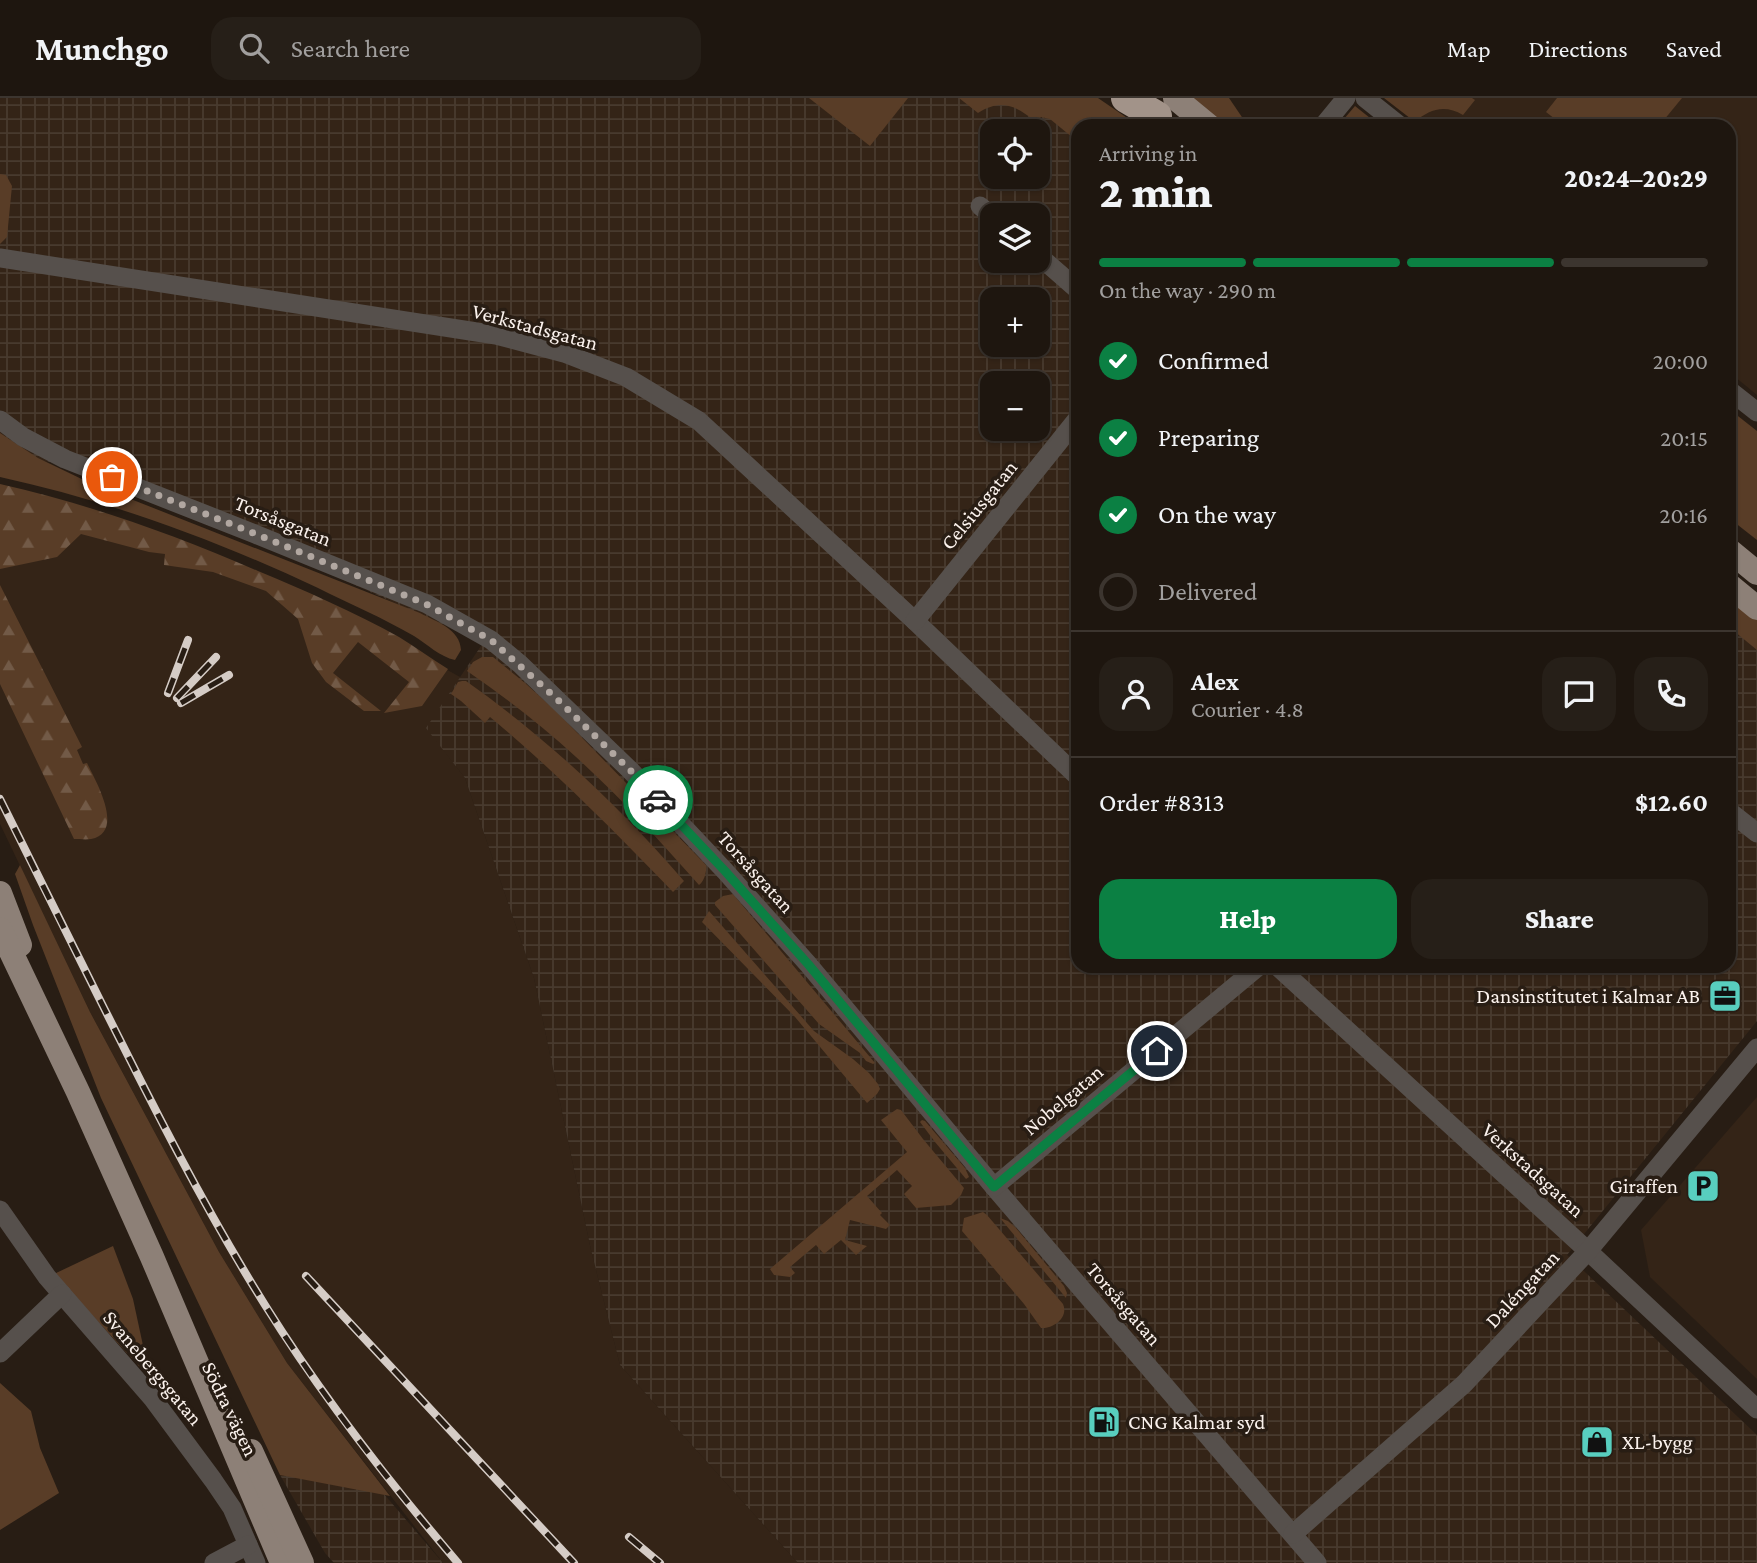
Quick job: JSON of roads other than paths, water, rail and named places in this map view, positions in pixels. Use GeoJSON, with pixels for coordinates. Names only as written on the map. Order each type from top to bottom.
{"type":"FeatureCollection","features":[{"type":"Feature","properties":{"kind":"highway"},"geometry":{"type":"LineString","coordinates":[[1126,98],[1160,110]]}},
{"type":"Feature","properties":{"kind":"main road"},"geometry":{"type":"LineString","coordinates":[[1160,110],[1188,119]]}},
{"type":"Feature","properties":{"kind":"main road"},"geometry":{"type":"LineString","coordinates":[[1736,556],[1757,573]]}},
{"type":"Feature","properties":{"kind":"main road"},"geometry":{"type":"LineString","coordinates":[[1736,591],[1757,608]]}},
{"type":"Feature","properties":{"kind":"main road","name":"Södra vägen"},"geometry":{"type":"LineString","coordinates":[[0,893],[78,1092]]}},
{"type":"Feature","properties":{"kind":"main road","name":"Södra vägen"},"geometry":{"type":"LineString","coordinates":[[0,929],[78,1092],[152,1257],[282,1563]]}},
{"type":"Feature","properties":{"kind":"main road","name":"Södra vägen"},"geometry":{"type":"LineString","coordinates":[[152,1257],[259,1466],[302,1563]]}},
{"type":"Feature","properties":{"kind":"street"},"geometry":{"type":"LineString","coordinates":[[1329,119],[1346,98]]}},
{"type":"Feature","properties":{"kind":"street"},"geometry":{"type":"LineString","coordinates":[[1365,98],[1391,119]]}},
{"type":"Feature","properties":{"kind":"street","name":"Verkstadsgatan"},"geometry":{"type":"LineString","coordinates":[[0,258],[496,335],[564,353],[626,377],[699,421],[1071,770]]}},
{"type":"Feature","properties":{"kind":"street"},"geometry":{"type":"LineString","coordinates":[[1050,266],[1071,284]]}},
{"type":"Feature","properties":{"kind":"street"},"geometry":{"type":"LineString","coordinates":[[1736,396],[1757,412]]}},
{"type":"Feature","properties":{"kind":"street","name":"Torsåsgatan"},"geometry":{"type":"LineString","coordinates":[[0,420],[23,437],[65,458],[426,604],[491,640],[520,664],[630,770],[808,964],[994,1187],[1317,1563]]}},
{"type":"Feature","properties":{"kind":"street","name":"Celsiusgatan"},"geometry":{"type":"LineString","coordinates":[[915,621],[1071,427]]}},
{"type":"Feature","properties":{"kind":"street"},"geometry":{"type":"LineString","coordinates":[[1736,816],[1757,833]]}},
{"type":"Feature","properties":{"kind":"street","name":"Nobelgatan"},"geometry":{"type":"LineString","coordinates":[[994,1187],[1251,973]]}},
{"type":"Feature","properties":{"kind":"street","name":"Verkstadsgatan"},"geometry":{"type":"LineString","coordinates":[[1285,973],[1757,1409]]}},
{"type":"Feature","properties":{"kind":"street","name":"Daléngatan"},"geometry":{"type":"LineString","coordinates":[[1293,1534],[1464,1384],[1588,1251],[1757,1048]]}},
{"type":"Feature","properties":{"kind":"street","name":"Svanebergsgatan"},"geometry":{"type":"LineString","coordinates":[[0,1210],[39,1266],[153,1399],[198,1460],[232,1507],[256,1563]]}},
{"type":"Feature","properties":{"kind":"street"},"geometry":{"type":"LineString","coordinates":[[0,1353],[62,1294]]}},
{"type":"Feature","properties":{"kind":"street"},"geometry":{"type":"LineString","coordinates":[[214,1563],[248,1545]]}},
{"type":"Feature","properties":{"kind":"railway"},"geometry":{"type":"LineString","coordinates":[[168,693],[188,640]]}},
{"type":"Feature","properties":{"kind":"railway"},"geometry":{"type":"LineString","coordinates":[[177,698],[216,657]]}},
{"type":"Feature","properties":{"kind":"railway"},"geometry":{"type":"LineString","coordinates":[[181,703],[229,675]]}},
{"type":"Feature","properties":{"kind":"railway"},"geometry":{"type":"LineString","coordinates":[[0,799],[158,1115],[242,1268],[333,1405],[406,1501],[458,1563]]}},
{"type":"Feature","properties":{"kind":"railway"},"geometry":{"type":"LineString","coordinates":[[306,1276],[574,1563]]}},
{"type":"Feature","properties":{"kind":"railway"},"geometry":{"type":"LineString","coordinates":[[629,1537],[660,1563]]}},
{"type":"Feature","properties":{"kind":"place","name":"Dansinstitutet i Kalmar AB"},"geometry":{"type":"Point","coordinates":[1725,996]}},
{"type":"Feature","properties":{"kind":"place","name":"Giraffen"},"geometry":{"type":"Point","coordinates":[1703,1186]}},
{"type":"Feature","properties":{"kind":"place","name":"CNG Kalmar syd"},"geometry":{"type":"Point","coordinates":[1104,1422]}},
{"type":"Feature","properties":{"kind":"place","name":"XL-bygg"},"geometry":{"type":"Point","coordinates":[1597,1442]}}]}
